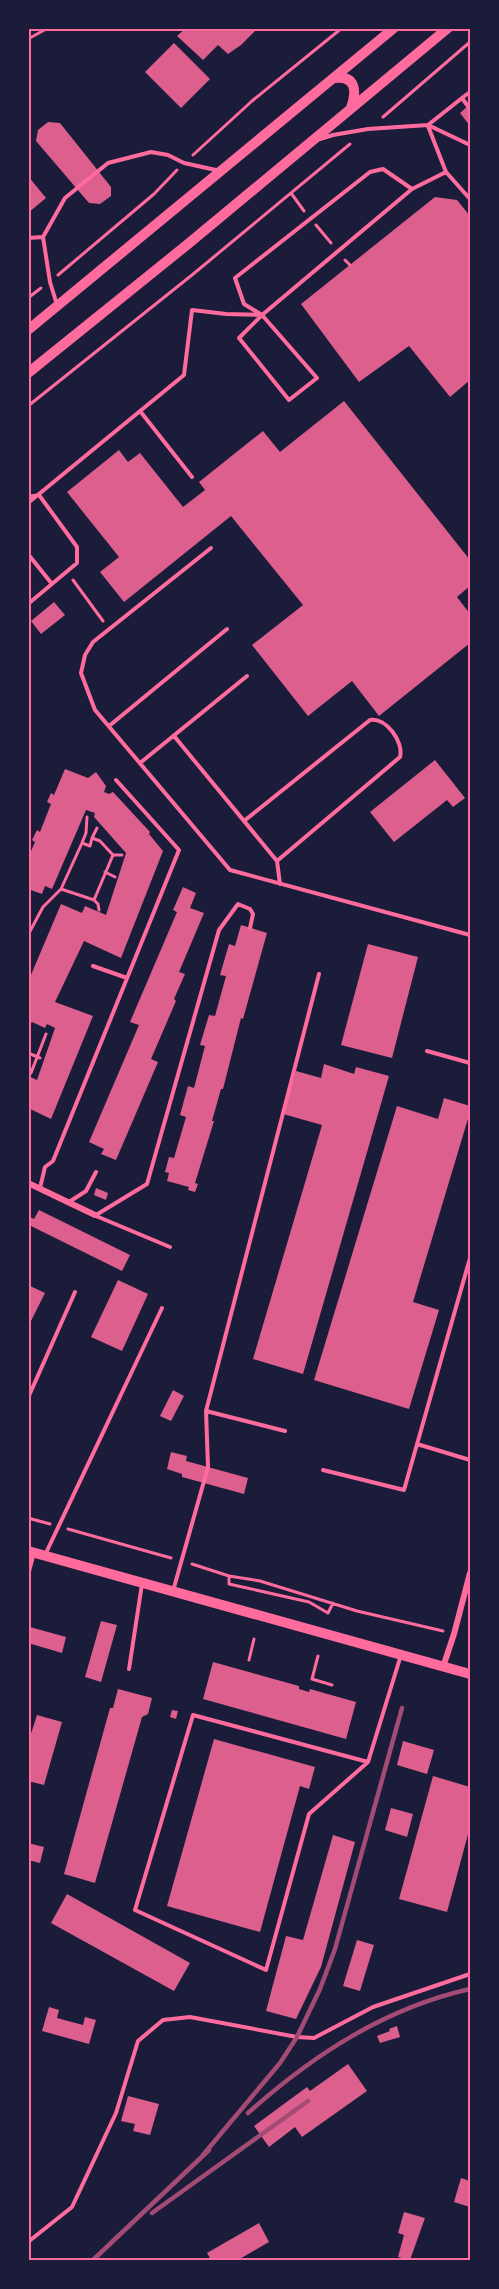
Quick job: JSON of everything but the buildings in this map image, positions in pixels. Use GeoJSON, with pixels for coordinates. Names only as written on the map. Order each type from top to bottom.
{"type":"FeatureCollection","features":[{"type":"Feature","properties":{"kind":"main road"},"geometry":{"type":"LineString","coordinates":[[28,330],[394,28]]}},
{"type":"Feature","properties":{"kind":"main road"},"geometry":{"type":"LineString","coordinates":[[28,373],[188,244],[448,28]]}},
{"type":"Feature","properties":{"kind":"main road"},"geometry":{"type":"LineString","coordinates":[[334,78],[342,77],[354,86],[356,95],[351,108]]}},
{"type":"Feature","properties":{"kind":"main road"},"geometry":{"type":"LineString","coordinates":[[36,1553],[471,1674]]}},
{"type":"Feature","properties":{"kind":"street"},"geometry":{"type":"LineString","coordinates":[[28,1183],[95,1215]]}},
{"type":"Feature","properties":{"kind":"street"},"geometry":{"type":"LineString","coordinates":[[443,1667],[471,1573]]}},
{"type":"Feature","properties":{"kind":"lane"},"geometry":{"type":"LineString","coordinates":[[428,125],[471,92]]}},
{"type":"Feature","properties":{"kind":"lane"},"geometry":{"type":"LineString","coordinates":[[462,98],[471,109]]}},
{"type":"Feature","properties":{"kind":"lane"},"geometry":{"type":"LineString","coordinates":[[428,125],[446,172],[471,199]]}},
{"type":"Feature","properties":{"kind":"lane"},"geometry":{"type":"LineString","coordinates":[[308,143],[333,135],[368,129],[428,125],[471,145]]}},
{"type":"Feature","properties":{"kind":"lane"},"geometry":{"type":"LineString","coordinates":[[58,307],[50,282],[43,237],[65,198],[108,163],[151,152],[168,155],[192,166],[223,171]]}},
{"type":"Feature","properties":{"kind":"lane"},"geometry":{"type":"LineString","coordinates":[[412,189],[383,169],[370,172],[235,278],[244,304],[262,315],[317,378],[289,400],[239,338],[262,315],[412,189],[446,172]]}},
{"type":"Feature","properties":{"kind":"lane"},"geometry":{"type":"LineString","coordinates":[[28,238],[43,237]]}},
{"type":"Feature","properties":{"kind":"lane"},"geometry":{"type":"LineString","coordinates":[[28,503],[184,375],[192,310],[262,315]]}},
{"type":"Feature","properties":{"kind":"lane"},"geometry":{"type":"LineString","coordinates":[[140,411],[192,477]]}},
{"type":"Feature","properties":{"kind":"lane"},"geometry":{"type":"LineString","coordinates":[[28,497],[39,495]]}},
{"type":"Feature","properties":{"kind":"lane"},"geometry":{"type":"LineString","coordinates":[[28,604],[77,563],[77,547],[39,495]]}},
{"type":"Feature","properties":{"kind":"lane"},"geometry":{"type":"LineString","coordinates":[[211,548],[93,642],[85,655],[81,673],[95,710],[230,870],[471,935]]}},
{"type":"Feature","properties":{"kind":"lane"},"geometry":{"type":"LineString","coordinates":[[28,554],[52,584]]}},
{"type":"Feature","properties":{"kind":"lane"},"geometry":{"type":"LineString","coordinates":[[109,726],[228,629]]}},
{"type":"Feature","properties":{"kind":"lane"},"geometry":{"type":"LineString","coordinates":[[140,763],[248,676]]}},
{"type":"Feature","properties":{"kind":"lane"},"geometry":{"type":"LineString","coordinates":[[244,821],[370,720],[376,719],[382,722],[400,742],[402,749],[400,756],[277,861]]}},
{"type":"Feature","properties":{"kind":"lane"},"geometry":{"type":"LineString","coordinates":[[174,736],[277,861],[280,884]]}},
{"type":"Feature","properties":{"kind":"lane"},"geometry":{"type":"LineString","coordinates":[[40,1189],[45,1167],[53,1161],[179,850],[116,780]]}},
{"type":"Feature","properties":{"kind":"lane"},"geometry":{"type":"LineString","coordinates":[[95,1215],[147,1184],[219,930],[238,904],[250,909],[253,914],[250,928]]}},
{"type":"Feature","properties":{"kind":"lane"},"geometry":{"type":"LineString","coordinates":[[93,966],[127,978]]}},
{"type":"Feature","properties":{"kind":"lane"},"geometry":{"type":"LineString","coordinates":[[173,1592],[208,1467],[206,1411],[319,974]]}},
{"type":"Feature","properties":{"kind":"lane"},"geometry":{"type":"LineString","coordinates":[[427,1051],[471,1063]]}},
{"type":"Feature","properties":{"kind":"lane"},"geometry":{"type":"LineString","coordinates":[[68,1202],[86,1191],[96,1172]]}},
{"type":"Feature","properties":{"kind":"lane"},"geometry":{"type":"LineString","coordinates":[[95,1215],[170,1247]]}},
{"type":"Feature","properties":{"kind":"lane"},"geometry":{"type":"LineString","coordinates":[[323,1470],[404,1490],[471,1258]]}},
{"type":"Feature","properties":{"kind":"lane"},"geometry":{"type":"LineString","coordinates":[[28,1398],[75,1292]]}},
{"type":"Feature","properties":{"kind":"lane"},"geometry":{"type":"LineString","coordinates":[[28,1575],[36,1553],[58,1526],[162,1308]]}},
{"type":"Feature","properties":{"kind":"lane"},"geometry":{"type":"LineString","coordinates":[[206,1411],[285,1431]]}},
{"type":"Feature","properties":{"kind":"lane"},"geometry":{"type":"LineString","coordinates":[[417,1444],[471,1460]]}},
{"type":"Feature","properties":{"kind":"lane"},"geometry":{"type":"LineString","coordinates":[[129,1669],[142,1583]]}},
{"type":"Feature","properties":{"kind":"lane"},"geometry":{"type":"LineString","coordinates":[[368,1762],[193,1715],[135,1910],[266,1970],[309,1814],[368,1762],[401,1655]]}},
{"type":"Feature","properties":{"kind":"lane"},"geometry":{"type":"LineString","coordinates":[[28,2242],[72,2206],[116,2113],[138,2041],[163,2020],[190,2017],[297,2037],[314,2038],[373,2007],[471,1974]]}},
{"type":"Feature","properties":{"kind":"path"},"geometry":{"type":"LineString","coordinates":[[28,39],[48,28]]}},
{"type":"Feature","properties":{"kind":"path"},"geometry":{"type":"LineString","coordinates":[[28,406],[291,193],[471,42]]}},
{"type":"Feature","properties":{"kind":"path"},"geometry":{"type":"LineString","coordinates":[[291,193],[350,266]]}},
{"type":"Feature","properties":{"kind":"path"},"geometry":{"type":"LineString","coordinates":[[66,572],[110,629]]}},
{"type":"Feature","properties":{"kind":"path"},"geometry":{"type":"LineString","coordinates":[[28,935],[43,907],[61,889],[86,833],[87,817]]}},
{"type":"Feature","properties":{"kind":"path"},"geometry":{"type":"LineString","coordinates":[[82,843],[90,846],[97,828]]}},
{"type":"Feature","properties":{"kind":"path"},"geometry":{"type":"LineString","coordinates":[[92,838],[100,841],[113,855],[122,855]]}},
{"type":"Feature","properties":{"kind":"path"},"geometry":{"type":"LineString","coordinates":[[94,900],[113,855]]}},
{"type":"Feature","properties":{"kind":"path"},"geometry":{"type":"LineString","coordinates":[[105,872],[115,877]]}},
{"type":"Feature","properties":{"kind":"path"},"geometry":{"type":"LineString","coordinates":[[61,889],[94,900],[99,910]]}},
{"type":"Feature","properties":{"kind":"path"},"geometry":{"type":"LineString","coordinates":[[31,1073],[46,1034]]}},
{"type":"Feature","properties":{"kind":"path"},"geometry":{"type":"LineString","coordinates":[[28,1053],[38,1057]]}},
{"type":"Feature","properties":{"kind":"path"},"geometry":{"type":"LineString","coordinates":[[28,1518],[159,1556],[182,1560],[229,1576],[260,1581],[441,1631]]}},
{"type":"Feature","properties":{"kind":"path"},"geometry":{"type":"LineString","coordinates":[[229,1576],[229,1584],[309,1602],[328,1613],[333,1603]]}},
{"type":"Feature","properties":{"kind":"path"},"geometry":{"type":"LineString","coordinates":[[249,1660],[254,1639]]}},
{"type":"Feature","properties":{"kind":"path"},"geometry":{"type":"LineString","coordinates":[[318,1656],[312,1679],[332,1685]]}},
{"type":"Feature","properties":{"kind":"railway"},"geometry":{"type":"LineString","coordinates":[[203,2155],[280,2063],[297,2037],[320,1989],[335,1949],[402,1708]]}},
{"type":"Feature","properties":{"kind":"railway"},"geometry":{"type":"LineString","coordinates":[[248,2113],[298,2072],[352,2036],[409,2008],[470,1989]]}},
{"type":"Feature","properties":{"kind":"railway"},"geometry":{"type":"LineString","coordinates":[[152,2213],[308,2101]]}},
{"type":"Feature","properties":{"kind":"railway"},"geometry":{"type":"LineString","coordinates":[[93,2260],[209,2150]]}}]}
